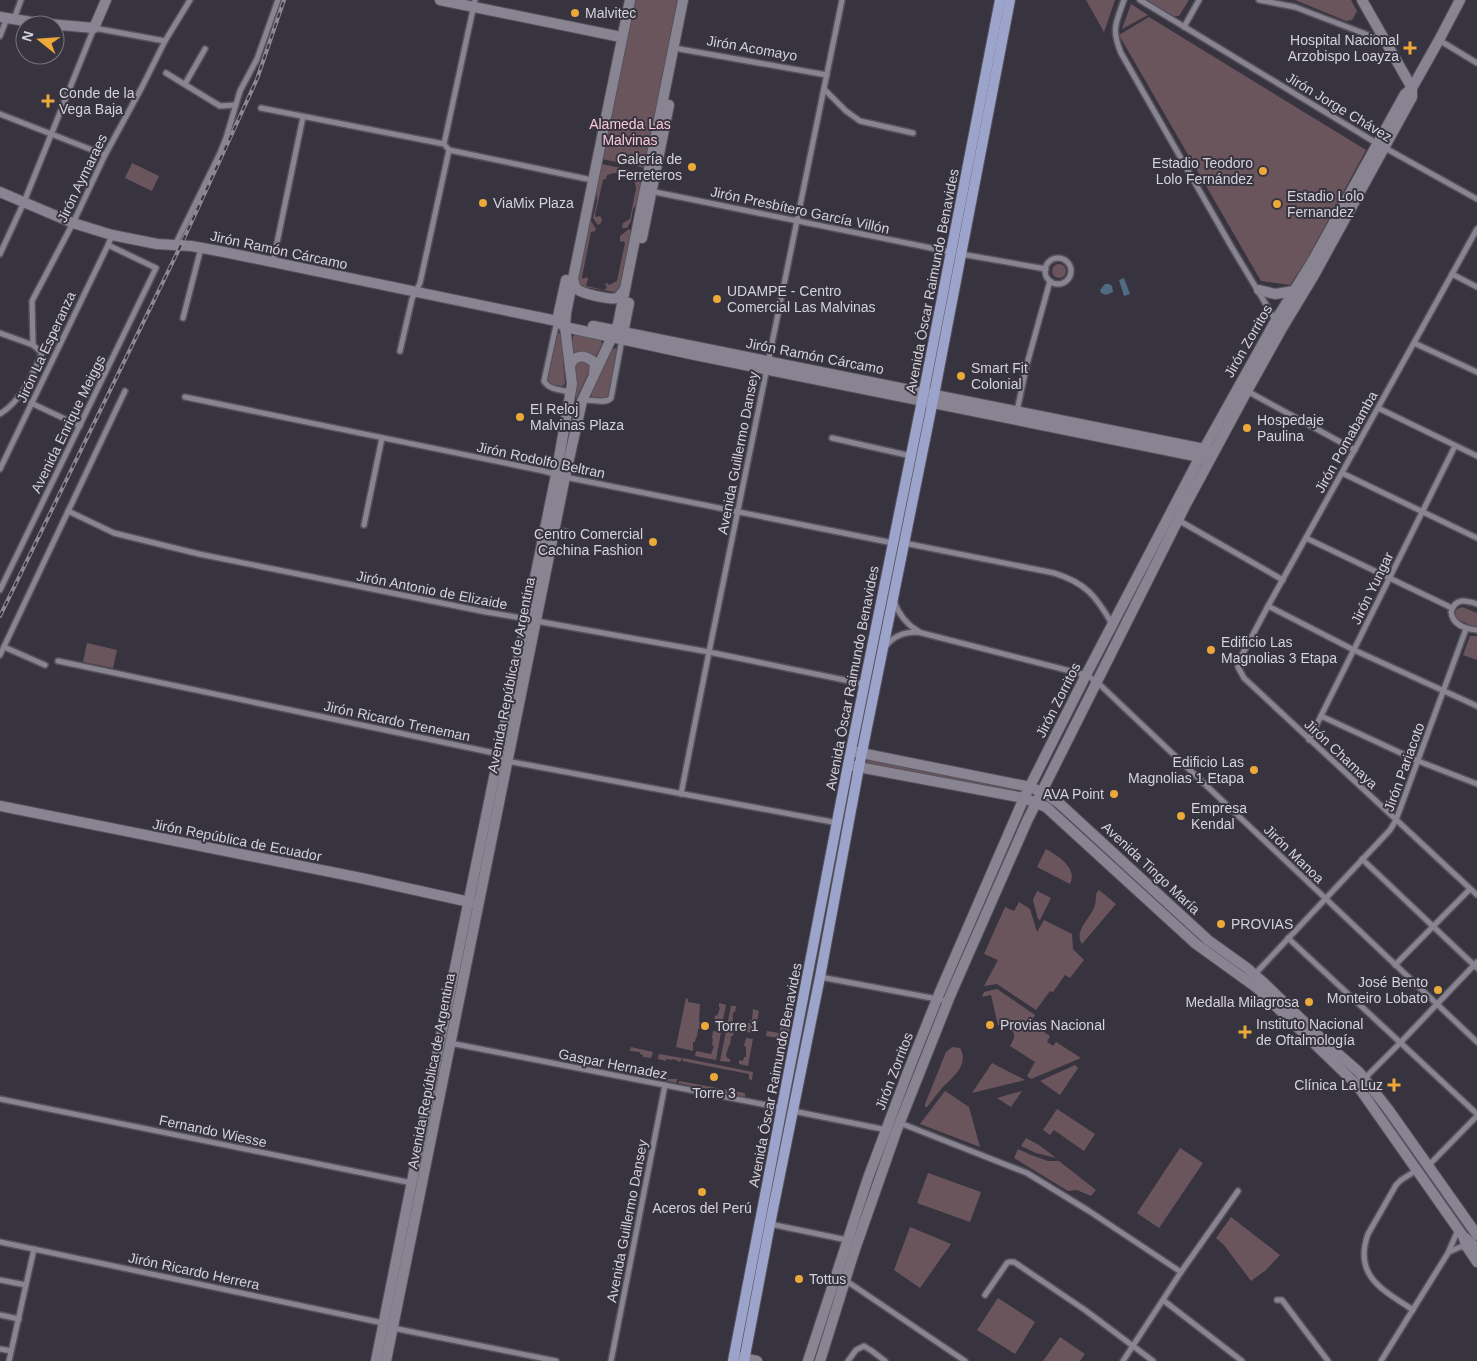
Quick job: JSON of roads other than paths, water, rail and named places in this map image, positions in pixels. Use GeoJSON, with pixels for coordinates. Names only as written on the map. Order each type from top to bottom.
{"type":"FeatureCollection","features":[{"type":"Feature","properties":{"kind":"main road"},"geometry":{"type":"LineString","coordinates":[[7,18],[94,28],[106,0]]}},
{"type":"Feature","properties":{"kind":"main road"},"geometry":{"type":"LineString","coordinates":[[440,0],[474,3],[616,36]]}},
{"type":"Feature","properties":{"kind":"main road","name":"Avenida República de Argentina"},"geometry":{"type":"LineString","coordinates":[[532,620],[554,530],[572,392],[570,366],[562,323],[587,179],[624,0]]}},
{"type":"Feature","properties":{"kind":"main road","name":"Avenida República de Argentina"},"geometry":{"type":"LineString","coordinates":[[562,323],[630,0]]}},
{"type":"Feature","properties":{"kind":"main road","name":"Avenida República de Argentina"},"geometry":{"type":"LineString","coordinates":[[677,49],[683,0]]}},
{"type":"Feature","properties":{"kind":"main road","name":"Avenida República de Argentina"},"geometry":{"type":"LineString","coordinates":[[376,1361],[388,1326],[561,476],[582,401],[594,374],[618,335],[677,49],[690,0]]}},
{"type":"Feature","properties":{"kind":"main road","name":"Avenida Óscar Raimundo Benavides"},"geometry":{"type":"LineString","coordinates":[[739,1359],[770,1224],[820,977],[859,767],[904,543],[928,398],[956,253],[1000,0]]}},
{"type":"Feature","properties":{"kind":"main road","name":"Avenida Óscar Raimundo Benavides"},"geometry":{"type":"LineString","coordinates":[[956,253],[1010,0]]}},
{"type":"Feature","properties":{"kind":"main road"},"geometry":{"type":"LineString","coordinates":[[1362,0],[1412,88]]}},
{"type":"Feature","properties":{"kind":"main road","name":"Jirón Zorritos"},"geometry":{"type":"LineString","coordinates":[[808,1361],[847,1240],[948,1000],[1036,802],[1178,520],[1247,391],[1313,277],[1381,146],[1405,94],[1412,88],[1460,0]]}},
{"type":"Feature","properties":{"kind":"main road","name":"Jirón Zorritos"},"geometry":{"type":"LineString","coordinates":[[820,1361],[937,998],[1024,798],[1112,624],[1202,453],[1276,320],[1381,146]]}},
{"type":"Feature","properties":{"kind":"main road","name":"Avenida República de Argentina"},"geometry":{"type":"LineString","coordinates":[[618,335],[625,289],[648,190]]}},
{"type":"Feature","properties":{"kind":"main road","name":"Jirón Ramón Cárcamo"},"geometry":{"type":"LineString","coordinates":[[0,192],[72,223],[112,235],[157,244],[201,248],[272,262],[618,335],[1213,455]]}},
{"type":"Feature","properties":{"kind":"main road"},"geometry":{"type":"LineString","coordinates":[[573,277],[577,289],[584,293],[613,298],[620,296],[625,289]]}},
{"type":"Feature","properties":{"kind":"main road"},"geometry":{"type":"LineString","coordinates":[[1259,290],[1275,294],[1294,292]]}},
{"type":"Feature","properties":{"kind":"main road"},"geometry":{"type":"LineString","coordinates":[[570,366],[572,360],[577,356],[590,359],[595,363],[594,374]]}},
{"type":"Feature","properties":{"kind":"main road","name":"Avenida Óscar Raimundo Benavides"},"geometry":{"type":"LineString","coordinates":[[739,1359],[782,1108],[848,765],[911,456],[928,398]]}},
{"type":"Feature","properties":{"kind":"main road","name":"Jirón Ramón Cárcamo"},"geometry":{"type":"LineString","coordinates":[[928,398],[1017,411],[1131,439]]}},
{"type":"Feature","properties":{"kind":"main road","name":"Avenida Tingo María"},"geometry":{"type":"LineString","coordinates":[[851,752],[1030,787],[1052,798],[1073,815],[1251,978],[1361,1081],[1388,1109],[1461,1233],[1472,1248],[1477,1262]]}},
{"type":"Feature","properties":{"kind":"main road","name":"Avenida Tingo María"},"geometry":{"type":"LineString","coordinates":[[848,765],[1024,798],[1046,807],[1202,949],[1251,978]]}},
{"type":"Feature","properties":{"kind":"main road","name":"Jirón República de Ecuador"},"geometry":{"type":"LineString","coordinates":[[0,806],[361,878],[474,903]]}},
{"type":"Feature","properties":{"kind":"main road","name":"Avenida Tingo María"},"geometry":{"type":"LineString","coordinates":[[1361,1081],[1378,1115],[1477,1235]]}},
{"type":"Feature","properties":{"kind":"main road"},"geometry":{"type":"LineString","coordinates":[[1378,1115],[1388,1109]]}},
{"type":"Feature","properties":{"kind":"main road","name":"Avenida Tingo María"},"geometry":{"type":"LineString","coordinates":[[1468,1222],[1477,1230]]}},
{"type":"Feature","properties":{"kind":"main road","name":"Avenida República de Argentina"},"geometry":{"type":"LineString","coordinates":[[386,1361],[388,1326]]}},
{"type":"Feature","properties":{"kind":"main road"},"geometry":{"type":"LineString","coordinates":[[739,1359],[757,1361]]}},
{"type":"Feature","properties":{"kind":"street"},"geometry":{"type":"LineString","coordinates":[[0,36],[7,18],[21,0]]}},
{"type":"Feature","properties":{"kind":"street","name":"Jirón Aymaraes"},"geometry":{"type":"LineString","coordinates":[[33,345],[32,301],[105,155],[165,41],[190,0]]}},
{"type":"Feature","properties":{"kind":"street"},"geometry":{"type":"LineString","coordinates":[[175,245],[220,154],[240,90],[257,59],[278,0]]}},
{"type":"Feature","properties":{"kind":"street","name":"Avenida Guillermo Dansey"},"geometry":{"type":"LineString","coordinates":[[681,794],[842,0]]}},
{"type":"Feature","properties":{"kind":"street"},"geometry":{"type":"LineString","coordinates":[[1124,0],[1115,27],[1116,39],[1121,53],[1281,330]]}},
{"type":"Feature","properties":{"kind":"street","name":"Jirón Jorge Chávez"},"geometry":{"type":"LineString","coordinates":[[1140,0],[1381,146],[1477,199]]}},
{"type":"Feature","properties":{"kind":"street"},"geometry":{"type":"LineString","coordinates":[[1184,27],[1199,0]]}},
{"type":"Feature","properties":{"kind":"street"},"geometry":{"type":"LineString","coordinates":[[1259,0],[1295,7],[1386,42]]}},
{"type":"Feature","properties":{"kind":"street"},"geometry":{"type":"LineString","coordinates":[[444,144],[474,3]]}},
{"type":"Feature","properties":{"kind":"street"},"geometry":{"type":"LineString","coordinates":[[0,254],[24,202],[94,28],[165,41]]}},
{"type":"Feature","properties":{"kind":"street"},"geometry":{"type":"LineString","coordinates":[[1439,40],[1477,62]]}},
{"type":"Feature","properties":{"kind":"street"},"geometry":{"type":"LineString","coordinates":[[185,84],[205,49]]}},
{"type":"Feature","properties":{"kind":"street","name":"Jirón Acomayo"},"geometry":{"type":"LineString","coordinates":[[677,49],[827,75]]}},
{"type":"Feature","properties":{"kind":"street"},"geometry":{"type":"LineString","coordinates":[[166,73],[220,106],[235,105]]}},
{"type":"Feature","properties":{"kind":"street"},"geometry":{"type":"LineString","coordinates":[[824,89],[846,111],[860,121],[913,133]]}},
{"type":"Feature","properties":{"kind":"street"},"geometry":{"type":"LineString","coordinates":[[261,108],[444,144],[449,150],[587,179]]}},
{"type":"Feature","properties":{"kind":"street"},"geometry":{"type":"LineString","coordinates":[[0,114],[105,155]]}},
{"type":"Feature","properties":{"kind":"street"},"geometry":{"type":"LineString","coordinates":[[272,262],[303,117]]}},
{"type":"Feature","properties":{"kind":"street"},"geometry":{"type":"LineString","coordinates":[[400,351],[412,299],[420,284],[449,150]]}},
{"type":"Feature","properties":{"kind":"street","name":"Jirón Presbítero García Villón"},"geometry":{"type":"LineString","coordinates":[[648,190],[956,253],[1046,269]]}},
{"type":"Feature","properties":{"kind":"street","name":"Jirón Pomabamba"},"geometry":{"type":"LineString","coordinates":[[1238,667],[1241,656],[1268,606],[1477,229]]}},
{"type":"Feature","properties":{"kind":"street","name":"Jirón La Esperanza"},"geometry":{"type":"LineString","coordinates":[[0,469],[112,235]]}},
{"type":"Feature","properties":{"kind":"street","name":"Avenida Enrique Meiggs"},"geometry":{"type":"LineString","coordinates":[[1,586],[156,268],[108,245]]}},
{"type":"Feature","properties":{"kind":"street"},"geometry":{"type":"LineString","coordinates":[[183,318],[201,248]]}},
{"type":"Feature","properties":{"kind":"street"},"geometry":{"type":"LineString","coordinates":[[1017,411],[1027,364],[1050,281],[1046,269],[1049,261],[1057,258],[1065,260],[1071,266],[1071,275],[1066,282],[1058,284],[1050,281]]}},
{"type":"Feature","properties":{"kind":"street"},"geometry":{"type":"LineString","coordinates":[[1452,274],[1477,287]]}},
{"type":"Feature","properties":{"kind":"street"},"geometry":{"type":"LineString","coordinates":[[562,323],[544,381],[550,387],[572,392]]}},
{"type":"Feature","properties":{"kind":"street"},"geometry":{"type":"LineString","coordinates":[[0,333],[33,345],[42,353],[30,381],[19,396],[0,414]]}},
{"type":"Feature","properties":{"kind":"street"},"geometry":{"type":"LineString","coordinates":[[582,401],[590,399],[606,402],[611,398],[615,381],[618,335]]}},
{"type":"Feature","properties":{"kind":"street"},"geometry":{"type":"LineString","coordinates":[[1414,343],[1477,372]]}},
{"type":"Feature","properties":{"kind":"street"},"geometry":{"type":"LineString","coordinates":[[0,655],[126,391]]}},
{"type":"Feature","properties":{"kind":"street"},"geometry":{"type":"LineString","coordinates":[[1247,391],[1355,450]]}},
{"type":"Feature","properties":{"kind":"street","name":"Jirón Rodolfo Beltran"},"geometry":{"type":"LineString","coordinates":[[185,397],[893,543]]}},
{"type":"Feature","properties":{"kind":"street"},"geometry":{"type":"LineString","coordinates":[[32,403],[80,426]]}},
{"type":"Feature","properties":{"kind":"street"},"geometry":{"type":"LineString","coordinates":[[1378,408],[1477,456]]}},
{"type":"Feature","properties":{"kind":"street"},"geometry":{"type":"LineString","coordinates":[[364,525],[382,438]]}},
{"type":"Feature","properties":{"kind":"street"},"geometry":{"type":"LineString","coordinates":[[832,438],[911,456]]}},
{"type":"Feature","properties":{"kind":"street","name":"Jirón Yungar"},"geometry":{"type":"LineString","coordinates":[[1309,740],[1455,446]]}},
{"type":"Feature","properties":{"kind":"street"},"geometry":{"type":"LineString","coordinates":[[1342,473],[1477,538]]}},
{"type":"Feature","properties":{"kind":"street","name":"Jirón Antonio de Elizaide"},"geometry":{"type":"LineString","coordinates":[[68,511],[114,534],[199,554],[486,612],[709,652],[864,684]]}},
{"type":"Feature","properties":{"kind":"street"},"geometry":{"type":"LineString","coordinates":[[1178,520],[1283,580]]}},
{"type":"Feature","properties":{"kind":"street"},"geometry":{"type":"LineString","coordinates":[[554,530],[566,532]]}},
{"type":"Feature","properties":{"kind":"street"},"geometry":{"type":"LineString","coordinates":[[1306,538],[1452,608]]}},
{"type":"Feature","properties":{"kind":"street"},"geometry":{"type":"LineString","coordinates":[[904,543],[1054,573],[1070,578],[1096,598],[1112,624]]}},
{"type":"Feature","properties":{"kind":"street"},"geometry":{"type":"LineString","coordinates":[[893,598],[900,615],[918,632]]}},
{"type":"Feature","properties":{"kind":"street"},"geometry":{"type":"LineString","coordinates":[[1477,603],[1460,601],[1452,608],[1454,621],[1466,629],[1477,630]]}},
{"type":"Feature","properties":{"kind":"street"},"geometry":{"type":"LineString","coordinates":[[1268,606],[1354,650],[1477,706]]}},
{"type":"Feature","properties":{"kind":"street","name":"Jirón Pariacoto"},"geometry":{"type":"LineString","coordinates":[[1251,978],[1390,830],[1396,820],[1466,629]]}},
{"type":"Feature","properties":{"kind":"street"},"geometry":{"type":"LineString","coordinates":[[883,649],[900,634],[918,632]]}},
{"type":"Feature","properties":{"kind":"street","name":"Jirón Manoa"},"geometry":{"type":"LineString","coordinates":[[918,632],[1086,675],[1097,682],[1477,1042]]}},
{"type":"Feature","properties":{"kind":"street"},"geometry":{"type":"LineString","coordinates":[[4,647],[45,665]]}},
{"type":"Feature","properties":{"kind":"street","name":"Jirón Ricardo Treneman"},"geometry":{"type":"LineString","coordinates":[[58,661],[681,794],[848,825]]}},
{"type":"Feature","properties":{"kind":"street","name":"Jirón Chamaya"},"geometry":{"type":"LineString","coordinates":[[1238,667],[1244,678],[1477,896]]}},
{"type":"Feature","properties":{"kind":"street"},"geometry":{"type":"LineString","coordinates":[[1321,716],[1418,761],[1477,784]]}},
{"type":"Feature","properties":{"kind":"street"},"geometry":{"type":"LineString","coordinates":[[1361,1081],[1476,965],[1362,859]]}},
{"type":"Feature","properties":{"kind":"street"},"geometry":{"type":"LineString","coordinates":[[1395,965],[1470,889]]}},
{"type":"Feature","properties":{"kind":"street"},"geometry":{"type":"LineString","coordinates":[[1288,938],[1477,1115],[1422,1168],[1396,1185],[1365,1242],[1364,1255],[1368,1274],[1384,1291],[1413,1310]]}},
{"type":"Feature","properties":{"kind":"street"},"geometry":{"type":"LineString","coordinates":[[820,977],[948,1000]]}},
{"type":"Feature","properties":{"kind":"street","name":"Gaspar Hernadez"},"geometry":{"type":"LineString","coordinates":[[445,1042],[782,1108]]}},
{"type":"Feature","properties":{"kind":"street","name":"Avenida Guillermo Dansey"},"geometry":{"type":"LineString","coordinates":[[612,1361],[665,1086]]}},
{"type":"Feature","properties":{"kind":"street","name":"Fernando Wiesse"},"geometry":{"type":"LineString","coordinates":[[0,1099],[417,1184]]}},
{"type":"Feature","properties":{"kind":"street"},"geometry":{"type":"LineString","coordinates":[[792,1111],[894,1128],[1027,1173],[1182,1272]]}},
{"type":"Feature","properties":{"kind":"street"},"geometry":{"type":"LineString","coordinates":[[1123,1361],[1238,1191]]}},
{"type":"Feature","properties":{"kind":"street"},"geometry":{"type":"LineString","coordinates":[[770,1224],[847,1240]]}},
{"type":"Feature","properties":{"kind":"street"},"geometry":{"type":"LineString","coordinates":[[1381,1361],[1461,1233]]}},
{"type":"Feature","properties":{"kind":"street","name":"Jirón Ricardo Herrera"},"geometry":{"type":"LineString","coordinates":[[0,1242],[556,1361]]}},
{"type":"Feature","properties":{"kind":"street"},"geometry":{"type":"LineString","coordinates":[[1448,1253],[1460,1247],[1472,1248]]}},
{"type":"Feature","properties":{"kind":"street"},"geometry":{"type":"LineString","coordinates":[[9,1361],[34,1249]]}},
{"type":"Feature","properties":{"kind":"street"},"geometry":{"type":"LineString","coordinates":[[985,1295],[1006,1263],[1014,1262],[1085,1310],[1153,1361]]}},
{"type":"Feature","properties":{"kind":"street"},"geometry":{"type":"LineString","coordinates":[[0,1280],[26,1285]]}},
{"type":"Feature","properties":{"kind":"street"},"geometry":{"type":"LineString","coordinates":[[845,1280],[965,1361]]}},
{"type":"Feature","properties":{"kind":"street"},"geometry":{"type":"LineString","coordinates":[[1163,1300],[1242,1361]]}},
{"type":"Feature","properties":{"kind":"street"},"geometry":{"type":"LineString","coordinates":[[1277,1300],[1282,1300],[1328,1361]]}},
{"type":"Feature","properties":{"kind":"street"},"geometry":{"type":"LineString","coordinates":[[0,1315],[18,1319]]}},
{"type":"Feature","properties":{"kind":"street"},"geometry":{"type":"LineString","coordinates":[[848,1361],[856,1350],[864,1346],[886,1361]]}},
{"type":"Feature","properties":{"kind":"street"},"geometry":{"type":"LineString","coordinates":[[0,1349],[11,1351]]}},
{"type":"Feature","properties":{"kind":"water"},"geometry":{"type":"Polygon","coordinates":[[[1124,278],[1130,294],[1124,296],[1119,280],[1124,278]]]}},
{"type":"Feature","properties":{"kind":"water"},"geometry":{"type":"Polygon","coordinates":[[[1105,284],[1112,286],[1113,292],[1106,295],[1101,293],[1100,290],[1105,284]]]}},
{"type":"Feature","properties":{"kind":"railway"},"geometry":{"type":"LineString","coordinates":[[0,616],[181,245],[257,79],[284,0]]}},
{"type":"Feature","properties":{"kind":"place","name":"Malvitec"},"geometry":{"type":"Point","coordinates":[575,13]}},
{"type":"Feature","properties":{"kind":"place","name":"Hospital Nacional Arzobispo Loayza"},"geometry":{"type":"Point","coordinates":[1410,48]}},
{"type":"Feature","properties":{"kind":"place","name":"Conde de la Vega Baja"},"geometry":{"type":"Point","coordinates":[48,101]}},
{"type":"Feature","properties":{"kind":"place","name":"Galería de Ferreteros"},"geometry":{"type":"Point","coordinates":[692,167]}},
{"type":"Feature","properties":{"kind":"place","name":"Estadio Teodoro Lolo Fernández"},"geometry":{"type":"Point","coordinates":[1263,171]}},
{"type":"Feature","properties":{"kind":"place","name":"ViaMix Plaza"},"geometry":{"type":"Point","coordinates":[483,203]}},
{"type":"Feature","properties":{"kind":"place","name":"Estadio Lolo Fernandez"},"geometry":{"type":"Point","coordinates":[1277,204]}},
{"type":"Feature","properties":{"kind":"place","name":"UDAMPE - Centro Comercial Las Malvinas"},"geometry":{"type":"Point","coordinates":[717,299]}},
{"type":"Feature","properties":{"kind":"place","name":"Smart Fit Colonial"},"geometry":{"type":"Point","coordinates":[961,376]}},
{"type":"Feature","properties":{"kind":"place","name":"El Reloj Malvinas Plaza"},"geometry":{"type":"Point","coordinates":[520,417]}},
{"type":"Feature","properties":{"kind":"place","name":"Hospedaje Paulina"},"geometry":{"type":"Point","coordinates":[1247,428]}},
{"type":"Feature","properties":{"kind":"place","name":"Centro Comercial Cachina Fashion"},"geometry":{"type":"Point","coordinates":[653,542]}},
{"type":"Feature","properties":{"kind":"place","name":"Edificio Las Magnolias 3 Etapa"},"geometry":{"type":"Point","coordinates":[1211,650]}},
{"type":"Feature","properties":{"kind":"place","name":"Edificio Las Magnolias 1 Etapa"},"geometry":{"type":"Point","coordinates":[1254,770]}},
{"type":"Feature","properties":{"kind":"place","name":"AVA Point"},"geometry":{"type":"Point","coordinates":[1114,794]}},
{"type":"Feature","properties":{"kind":"place","name":"Empresa Kendal"},"geometry":{"type":"Point","coordinates":[1181,816]}},
{"type":"Feature","properties":{"kind":"place","name":"PROVIAS"},"geometry":{"type":"Point","coordinates":[1221,924]}},
{"type":"Feature","properties":{"kind":"place","name":"José Bento Monteiro Lobato"},"geometry":{"type":"Point","coordinates":[1438,990]}},
{"type":"Feature","properties":{"kind":"place","name":"Medalla Milagrosa"},"geometry":{"type":"Point","coordinates":[1309,1002]}},
{"type":"Feature","properties":{"kind":"place","name":"Provias Nacional"},"geometry":{"type":"Point","coordinates":[990,1025]}},
{"type":"Feature","properties":{"kind":"place","name":"Torre 1"},"geometry":{"type":"Point","coordinates":[705,1026]}},
{"type":"Feature","properties":{"kind":"place","name":"Instituto Nacional de Oftalmología"},"geometry":{"type":"Point","coordinates":[1245,1032]}},
{"type":"Feature","properties":{"kind":"place","name":"Torre 3"},"geometry":{"type":"Point","coordinates":[714,1077]}},
{"type":"Feature","properties":{"kind":"place","name":"Clínica La Luz"},"geometry":{"type":"Point","coordinates":[1394,1085]}},
{"type":"Feature","properties":{"kind":"place","name":"Aceros del Perú"},"geometry":{"type":"Point","coordinates":[702,1192]}},
{"type":"Feature","properties":{"kind":"place","name":"Tottus"},"geometry":{"type":"Point","coordinates":[799,1279]}},
{"type":"Feature","properties":{"kind":"park label","name":"Alameda Las Malvinas"},"geometry":{"type":"Point","coordinates":[630,132]}}]}
